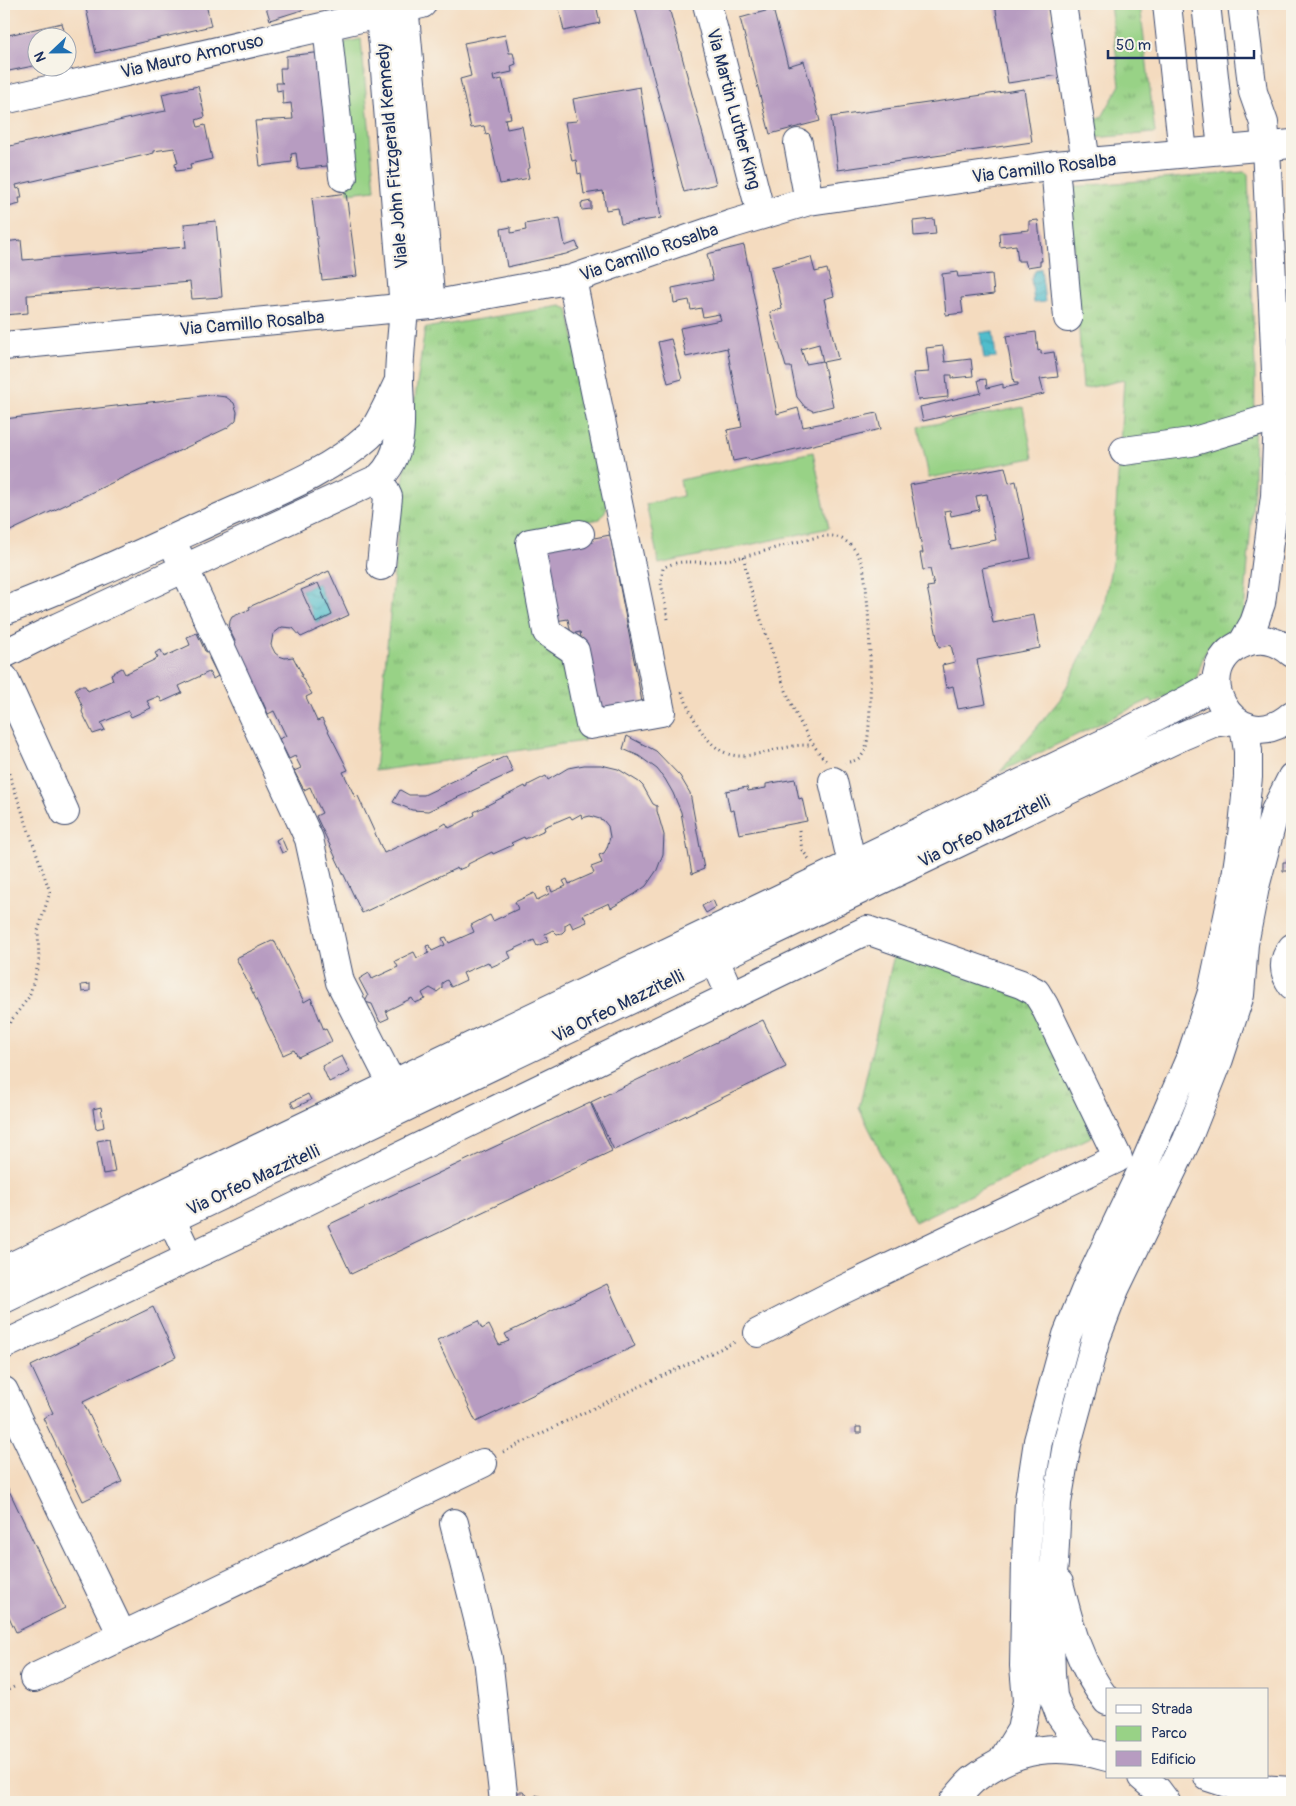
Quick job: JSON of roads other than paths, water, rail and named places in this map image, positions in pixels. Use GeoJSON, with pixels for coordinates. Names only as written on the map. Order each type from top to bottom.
{"type":"FeatureCollection","features":[{"type":"Feature","properties":{"kind":"main road","name":"Via Martin Luther King"},"geometry":{"type":"LineString","coordinates":[[707,4],[761,214]]}},
{"type":"Feature","properties":{"kind":"main road"},"geometry":{"type":"LineString","coordinates":[[1062,4],[1086,162]]}},
{"type":"Feature","properties":{"kind":"main road"},"geometry":{"type":"LineString","coordinates":[[1167,4],[1183,152]]}},
{"type":"Feature","properties":{"kind":"main road"},"geometry":{"type":"LineString","coordinates":[[1206,4],[1222,149]]}},
{"type":"Feature","properties":{"kind":"main road"},"geometry":{"type":"LineString","coordinates":[[1242,4],[1253,92],[1264,123],[1279,145],[1278,416],[1275,496],[1261,603],[1254,623],[1242,644]]}},
{"type":"Feature","properties":{"kind":"main road","name":"Via Mauro Amoruso"},"geometry":{"type":"LineString","coordinates":[[4,100],[327,26],[398,6]]}},
{"type":"Feature","properties":{"kind":"main road","name":"Viale John Fitzgerald Kennedy"},"geometry":{"type":"LineString","coordinates":[[398,6],[431,305]]}},
{"type":"Feature","properties":{"kind":"main road","name":"Viale John Fitzgerald Kennedy"},"geometry":{"type":"LineString","coordinates":[[379,478],[388,470],[398,447],[401,407],[399,382],[404,309],[398,6]]}},
{"type":"Feature","properties":{"kind":"main road"},"geometry":{"type":"LineString","coordinates":[[327,26],[343,177]]}},
{"type":"Feature","properties":{"kind":"main road"},"geometry":{"type":"LineString","coordinates":[[798,142],[809,201]]}},
{"type":"Feature","properties":{"kind":"main road","name":"Via Camillo Rosalba"},"geometry":{"type":"LineString","coordinates":[[4,346],[431,305],[572,279],[761,214],[809,201],[1056,165],[1183,152],[1279,145]]}},
{"type":"Feature","properties":{"kind":"main road"},"geometry":{"type":"LineString","coordinates":[[1056,165],[1068,318]]}},
{"type":"Feature","properties":{"kind":"main road"},"geometry":{"type":"LineString","coordinates":[[572,279],[661,712],[590,725],[575,651],[548,632],[530,543],[580,534]]}},
{"type":"Feature","properties":{"kind":"main road"},"geometry":{"type":"LineString","coordinates":[[4,611],[44,596],[280,490],[339,460],[371,434],[399,382]]}},
{"type":"Feature","properties":{"kind":"main road"},"geometry":{"type":"LineString","coordinates":[[1124,451],[1191,442],[1278,416]]}},
{"type":"Feature","properties":{"kind":"main road"},"geometry":{"type":"LineString","coordinates":[[4,654],[379,478],[388,497],[382,566]]}},
{"type":"Feature","properties":{"kind":"main road"},"geometry":{"type":"LineString","coordinates":[[280,490],[292,518]]}},
{"type":"Feature","properties":{"kind":"main road"},"geometry":{"type":"LineString","coordinates":[[1275,496],[1292,522]]}},
{"type":"Feature","properties":{"kind":"main road"},"geometry":{"type":"LineString","coordinates":[[171,539],[309,839],[340,982],[392,1084]]}},
{"type":"Feature","properties":{"kind":"main road"},"geometry":{"type":"LineString","coordinates":[[44,596],[45,607],[51,620],[58,627]]}},
{"type":"Feature","properties":{"kind":"main road"},"geometry":{"type":"LineString","coordinates":[[1261,603],[1267,626],[1287,648]]}},
{"type":"Feature","properties":{"kind":"main road"},"geometry":{"type":"LineString","coordinates":[[1002,1761],[1021,1730],[1027,1701],[1024,1666],[1026,1560],[1029,1500],[1038,1441],[1068,1334],[1087,1286],[1124,1210],[1191,1056],[1212,992],[1235,882],[1248,777],[1248,751],[1240,723],[1221,704],[1217,694],[1217,674],[1224,660],[1234,648],[1242,644],[1254,640],[1266,640],[1287,648]]}},
{"type":"Feature","properties":{"kind":"main road"},"geometry":{"type":"LineString","coordinates":[[4,678],[65,812]]}},
{"type":"Feature","properties":{"kind":"main road","name":"Via Orfeo Mazzitelli"},"geometry":{"type":"LineString","coordinates":[[4,1270],[1113,740],[1216,684]]}},
{"type":"Feature","properties":{"kind":"main road"},"geometry":{"type":"LineString","coordinates":[[1255,887],[1256,830],[1264,756],[1267,742],[1289,718]]}},
{"type":"Feature","properties":{"kind":"main road","name":"Via Orfeo Mazzitelli"},"geometry":{"type":"LineString","coordinates":[[4,1299],[1182,736],[1212,723],[1240,723],[1255,728],[1265,728],[1276,726],[1289,718]]}},
{"type":"Feature","properties":{"kind":"main road"},"geometry":{"type":"LineString","coordinates":[[832,773],[852,864]]}},
{"type":"Feature","properties":{"kind":"main road"},"geometry":{"type":"LineString","coordinates":[[1096,1754],[1060,1715],[1053,1696],[1049,1605],[1054,1564],[1057,1503],[1066,1444],[1090,1355],[1115,1289],[1187,1140],[1220,1059],[1240,995],[1244,944],[1255,887],[1275,811],[1292,777]]}},
{"type":"Feature","properties":{"kind":"main road"},"geometry":{"type":"LineString","coordinates":[[4,1345],[867,930],[1021,984],[1036,992],[1044,1004],[1118,1158],[838,1292],[758,1333]]}},
{"type":"Feature","properties":{"kind":"main road"},"geometry":{"type":"LineString","coordinates":[[1292,948],[1285,960],[1287,978],[1292,985]]}},
{"type":"Feature","properties":{"kind":"main road"},"geometry":{"type":"LineString","coordinates":[[715,960],[731,996]]}},
{"type":"Feature","properties":{"kind":"main road"},"geometry":{"type":"LineString","coordinates":[[474,1045],[479,1063],[486,1069]]}},
{"type":"Feature","properties":{"kind":"main road"},"geometry":{"type":"LineString","coordinates":[[428,1067],[440,1091]]}},
{"type":"Feature","properties":{"kind":"main road"},"geometry":{"type":"LineString","coordinates":[[171,1219],[189,1257]]}},
{"type":"Feature","properties":{"kind":"main road"},"geometry":{"type":"LineString","coordinates":[[4,1391],[122,1634]]}},
{"type":"Feature","properties":{"kind":"main road"},"geometry":{"type":"LineString","coordinates":[[34,1678],[122,1634],[483,1462]]}},
{"type":"Feature","properties":{"kind":"main road"},"geometry":{"type":"LineString","coordinates":[[454,1523],[488,1658],[504,1802]]}},
{"type":"Feature","properties":{"kind":"main road"},"geometry":{"type":"LineString","coordinates":[[1054,1564],[1074,1642],[1094,1683],[1106,1700]]}},
{"type":"Feature","properties":{"kind":"main road"},"geometry":{"type":"LineString","coordinates":[[953,1802],[972,1780],[1002,1761],[1029,1752],[1057,1748],[1096,1754]]}},
{"type":"Feature","properties":{"kind":"main road"},"geometry":{"type":"LineString","coordinates":[[1143,1778],[1157,1790],[1166,1802]]}},
{"type":"Feature","properties":{"kind":"main road"},"geometry":{"type":"LineString","coordinates":[[1211,1778],[1242,1788],[1292,1791]]}},
{"type":"Feature","properties":{"kind":"water"},"geometry":{"type":"Polygon","coordinates":[[[1041,268],[1045,302],[1034,303],[1031,279],[1035,271],[1041,268]]]}},
{"type":"Feature","properties":{"kind":"water"},"geometry":{"type":"Polygon","coordinates":[[[993,331],[996,358],[984,359],[980,333],[993,331]]]}},
{"type":"Feature","properties":{"kind":"water"},"geometry":{"type":"Polygon","coordinates":[[[318,583],[332,615],[316,623],[301,590],[318,583]]]}}]}
